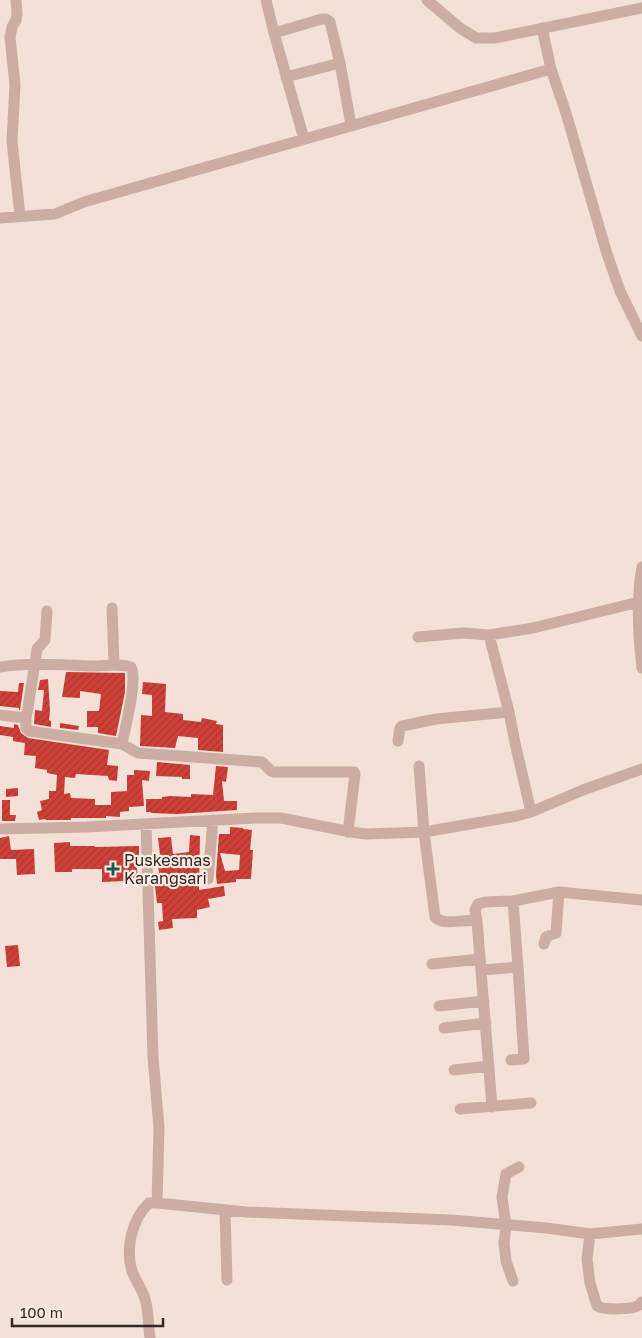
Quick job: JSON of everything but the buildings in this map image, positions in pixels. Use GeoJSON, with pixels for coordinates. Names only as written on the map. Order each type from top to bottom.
{"type":"FeatureCollection","features":[{"type":"Feature","properties":{"kind":"street"},"geometry":{"type":"LineString","coordinates":[[16,0],[17,14],[10,37],[15,85],[12,141],[20,216]]}},
{"type":"Feature","properties":{"kind":"street"},"geometry":{"type":"LineString","coordinates":[[266,0],[304,139]]}},
{"type":"Feature","properties":{"kind":"street"},"geometry":{"type":"LineString","coordinates":[[427,0],[460,28],[476,38],[495,38],[642,8]]}},
{"type":"Feature","properties":{"kind":"street"},"geometry":{"type":"LineString","coordinates":[[274,33],[322,19],[330,22],[340,63],[350,125]]}},
{"type":"Feature","properties":{"kind":"street"},"geometry":{"type":"LineString","coordinates":[[542,28],[552,69],[607,254],[620,291],[642,336]]}},
{"type":"Feature","properties":{"kind":"street"},"geometry":{"type":"LineString","coordinates":[[286,77],[340,63]]}},
{"type":"Feature","properties":{"kind":"street"},"geometry":{"type":"LineString","coordinates":[[0,218],[55,214],[84,202],[552,69]]}},
{"type":"Feature","properties":{"kind":"street"},"geometry":{"type":"LineString","coordinates":[[642,567],[639,586],[639,636],[642,668]]}},
{"type":"Feature","properties":{"kind":"street"},"geometry":{"type":"LineString","coordinates":[[112,608],[114,664]]}},
{"type":"Feature","properties":{"kind":"street"},"geometry":{"type":"LineString","coordinates":[[418,637],[463,633],[489,635],[640,610]]}},
{"type":"Feature","properties":{"kind":"street"},"geometry":{"type":"LineString","coordinates":[[47,611],[45,640],[38,648],[26,718],[26,728],[30,731],[122,744],[138,753],[262,762],[272,772],[354,772],[348,832]]}},
{"type":"Feature","properties":{"kind":"street"},"geometry":{"type":"LineString","coordinates":[[489,635],[509,712],[531,812]]}},
{"type":"Feature","properties":{"kind":"street"},"geometry":{"type":"LineString","coordinates":[[0,668],[35,664],[100,666],[114,664],[129,666],[133,671],[130,702],[122,744]]}},
{"type":"Feature","properties":{"kind":"street"},"geometry":{"type":"LineString","coordinates":[[398,741],[402,726],[436,719],[509,712]]}},
{"type":"Feature","properties":{"kind":"street"},"geometry":{"type":"LineString","coordinates":[[0,715],[26,718]]}},
{"type":"Feature","properties":{"kind":"street"},"geometry":{"type":"LineString","coordinates":[[418,766],[435,916],[443,922],[476,921]]}},
{"type":"Feature","properties":{"kind":"street"},"geometry":{"type":"LineString","coordinates":[[0,829],[281,818],[366,834],[424,832],[531,812],[583,790],[642,769]]}},
{"type":"Feature","properties":{"kind":"street"},"geometry":{"type":"LineString","coordinates":[[208,880],[213,820]]}},
{"type":"Feature","properties":{"kind":"street"},"geometry":{"type":"LineString","coordinates":[[146,824],[153,1057],[159,1128],[157,1203]]}},
{"type":"Feature","properties":{"kind":"street"},"geometry":{"type":"LineString","coordinates":[[544,944],[546,937],[556,933],[559,892]]}},
{"type":"Feature","properties":{"kind":"street"},"geometry":{"type":"LineString","coordinates":[[492,1107],[475,910],[478,904],[513,901],[559,892],[642,900]]}},
{"type":"Feature","properties":{"kind":"street"},"geometry":{"type":"LineString","coordinates":[[511,1060],[524,1059],[513,901]]}},
{"type":"Feature","properties":{"kind":"street"},"geometry":{"type":"LineString","coordinates":[[432,964],[518,967]]}},
{"type":"Feature","properties":{"kind":"street"},"geometry":{"type":"LineString","coordinates":[[439,1006],[484,1001]]}},
{"type":"Feature","properties":{"kind":"street"},"geometry":{"type":"LineString","coordinates":[[444,1028],[486,1023]]}},
{"type":"Feature","properties":{"kind":"street"},"geometry":{"type":"LineString","coordinates":[[454,1070],[489,1066]]}},
{"type":"Feature","properties":{"kind":"street"},"geometry":{"type":"LineString","coordinates":[[460,1109],[531,1103]]}},
{"type":"Feature","properties":{"kind":"street"},"geometry":{"type":"LineString","coordinates":[[513,1281],[506,1261],[504,1244],[506,1225],[502,1197],[506,1174],[519,1168]]}},
{"type":"Feature","properties":{"kind":"street"},"geometry":{"type":"LineString","coordinates":[[150,1338],[145,1296],[132,1273],[129,1258],[134,1228],[141,1210],[149,1203],[246,1212],[451,1220],[547,1228],[590,1234],[642,1229]]}},
{"type":"Feature","properties":{"kind":"street"},"geometry":{"type":"LineString","coordinates":[[225,1210],[227,1280]]}},
{"type":"Feature","properties":{"kind":"street"},"geometry":{"type":"LineString","coordinates":[[590,1234],[587,1258],[590,1283],[597,1306],[605,1309],[631,1308],[639,1306],[642,1302]]}},
{"type":"Feature","properties":{"kind":"place","name":"Puskesmas Karangsari"},"geometry":{"type":"Point","coordinates":[113,869]}}]}
